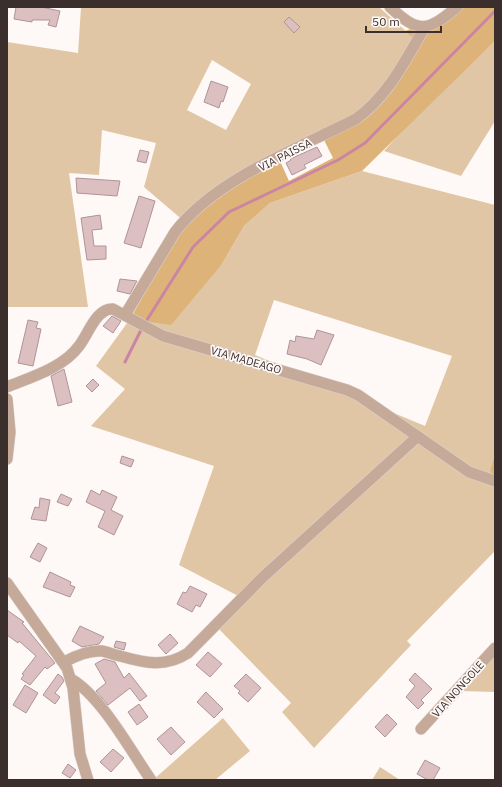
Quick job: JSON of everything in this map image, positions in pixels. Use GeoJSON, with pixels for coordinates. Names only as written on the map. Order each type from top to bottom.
{"type":"FeatureCollection","features":[{"type":"Feature","properties":{"kind":"street"},"geometry":{"type":"LineString","coordinates":[[390,7],[406,22],[425,27],[432,26],[457,7]]}},
{"type":"Feature","properties":{"kind":"street","name":"VIA PAISSA"},"geometry":{"type":"LineString","coordinates":[[125,315],[174,232],[183,221],[205,201],[230,184],[356,119],[366,112],[391,84],[425,27]]}},
{"type":"Feature","properties":{"kind":"street","name":"VIA MADEAGO"},"geometry":{"type":"LineString","coordinates":[[7,387],[57,364],[72,354],[104,311],[113,309],[149,330],[163,336],[347,390],[358,395],[469,472],[495,481]]}},
{"type":"Feature","properties":{"kind":"street"},"geometry":{"type":"LineString","coordinates":[[7,399],[10,432],[7,459]]}},
{"type":"Feature","properties":{"kind":"street"},"geometry":{"type":"LineString","coordinates":[[64,662],[77,655],[102,651],[148,664],[168,663],[188,653],[262,577],[417,437]]}},
{"type":"Feature","properties":{"kind":"street"},"geometry":{"type":"LineString","coordinates":[[7,583],[64,662],[71,679],[80,754],[88,780]]}},
{"type":"Feature","properties":{"kind":"street","name":"VIA NONGOLE"},"geometry":{"type":"LineString","coordinates":[[421,729],[495,648]]}},
{"type":"Feature","properties":{"kind":"street"},"geometry":{"type":"LineString","coordinates":[[71,679],[78,683],[101,708],[151,780]]}},
{"type":"Feature","properties":{"kind":"shaded area"},"geometry":{"type":"Polygon","coordinates":[[[78,7],[379,7],[417,41],[364,120],[280,161],[185,222],[144,187],[156,143],[102,130],[99,175],[69,173],[88,307],[7,307],[7,42],[78,53],[81,8],[78,7]],[[212,60],[187,110],[226,130],[251,84],[212,60]]]}},
{"type":"Feature","properties":{"kind":"shaded area"},"geometry":{"type":"Polygon","coordinates":[[[452,7],[495,7],[495,41],[362,171],[270,203],[244,226],[222,264],[171,325],[130,319],[185,222],[234,186],[280,161],[289,181],[333,158],[324,140],[364,120],[416,41],[405,31],[437,19],[452,7]]]}},
{"type":"Feature","properties":{"kind":"shaded area"},"geometry":{"type":"Polygon","coordinates":[[[495,41],[495,121],[461,176],[384,151],[411,121],[495,41]]]}},
{"type":"Feature","properties":{"kind":"shaded area"},"geometry":{"type":"Polygon","coordinates":[[[362,171],[495,205],[495,453],[490,470],[495,491],[495,551],[407,641],[411,645],[314,748],[282,712],[291,703],[217,627],[244,599],[179,565],[214,466],[91,426],[125,389],[96,366],[130,319],[222,264],[244,226],[270,203],[362,171]],[[274,300],[255,355],[425,426],[452,356],[274,300]]]}},
{"type":"Feature","properties":{"kind":"shaded area"},"geometry":{"type":"Polygon","coordinates":[[[495,453],[495,491],[490,470],[495,453]]]}},
{"type":"Feature","properties":{"kind":"shaded area"},"geometry":{"type":"Polygon","coordinates":[[[495,652],[495,692],[460,691],[495,652]]]}},
{"type":"Feature","properties":{"kind":"shaded area"},"geometry":{"type":"Polygon","coordinates":[[[223,718],[250,751],[215,780],[153,780],[223,718]]]}},
{"type":"Feature","properties":{"kind":"shaded area"},"geometry":{"type":"Polygon","coordinates":[[[380,767],[400,780],[372,780],[380,767]]]}},
{"type":"Feature","properties":{"kind":"building"},"geometry":{"type":"Polygon","coordinates":[[[16,7],[41,7],[60,11],[56,27],[48,25],[50,20],[32,20],[32,22],[14,19],[16,7]]]}},
{"type":"Feature","properties":{"kind":"building"},"geometry":{"type":"Polygon","coordinates":[[[289,17],[300,27],[294,33],[284,22],[289,17]]]}},
{"type":"Feature","properties":{"kind":"building"},"geometry":{"type":"Polygon","coordinates":[[[211,81],[228,87],[223,102],[221,101],[219,108],[204,102],[211,81]]]}},
{"type":"Feature","properties":{"kind":"building"},"geometry":{"type":"Polygon","coordinates":[[[317,147],[322,156],[304,165],[306,168],[292,175],[286,163],[291,160],[290,159],[317,147]]]}},
{"type":"Feature","properties":{"kind":"building"},"geometry":{"type":"Polygon","coordinates":[[[140,150],[149,152],[146,163],[137,161],[140,150]]]}},
{"type":"Feature","properties":{"kind":"building"},"geometry":{"type":"Polygon","coordinates":[[[76,178],[120,181],[117,196],[77,193],[76,178]]]}},
{"type":"Feature","properties":{"kind":"building"},"geometry":{"type":"Polygon","coordinates":[[[139,196],[155,201],[141,248],[124,243],[139,196]]]}},
{"type":"Feature","properties":{"kind":"building"},"geometry":{"type":"Polygon","coordinates":[[[100,215],[102,229],[92,230],[94,246],[106,246],[106,259],[87,260],[81,218],[100,215]]]}},
{"type":"Feature","properties":{"kind":"building"},"geometry":{"type":"Polygon","coordinates":[[[120,279],[137,281],[130,294],[117,291],[120,279]]]}},
{"type":"Feature","properties":{"kind":"building"},"geometry":{"type":"Polygon","coordinates":[[[112,316],[121,321],[113,333],[103,326],[112,316]]]}},
{"type":"Feature","properties":{"kind":"building"},"geometry":{"type":"Polygon","coordinates":[[[28,320],[38,322],[36,328],[41,329],[33,366],[18,363],[28,320]]]}},
{"type":"Feature","properties":{"kind":"building"},"geometry":{"type":"Polygon","coordinates":[[[317,330],[334,335],[321,365],[307,359],[287,354],[290,340],[295,342],[296,336],[314,339],[317,330]]]}},
{"type":"Feature","properties":{"kind":"building"},"geometry":{"type":"Polygon","coordinates":[[[64,369],[72,402],[58,406],[51,376],[64,369]]]}},
{"type":"Feature","properties":{"kind":"building"},"geometry":{"type":"Polygon","coordinates":[[[93,379],[99,385],[92,392],[86,386],[93,379]]]}},
{"type":"Feature","properties":{"kind":"building"},"geometry":{"type":"Polygon","coordinates":[[[122,456],[134,460],[131,467],[120,463],[122,456]]]}},
{"type":"Feature","properties":{"kind":"building"},"geometry":{"type":"Polygon","coordinates":[[[91,490],[100,495],[102,490],[117,497],[111,510],[123,516],[114,535],[98,527],[105,511],[86,502],[91,490]]]}},
{"type":"Feature","properties":{"kind":"building"},"geometry":{"type":"Polygon","coordinates":[[[61,494],[72,499],[68,506],[57,502],[61,494]]]}},
{"type":"Feature","properties":{"kind":"building"},"geometry":{"type":"Polygon","coordinates":[[[40,498],[50,500],[46,521],[31,519],[35,507],[39,508],[40,498]]]}},
{"type":"Feature","properties":{"kind":"building"},"geometry":{"type":"Polygon","coordinates":[[[38,543],[47,548],[40,562],[30,557],[38,543]]]}},
{"type":"Feature","properties":{"kind":"building"},"geometry":{"type":"Polygon","coordinates":[[[50,572],[71,582],[70,585],[75,587],[70,597],[43,587],[50,572]]]}},
{"type":"Feature","properties":{"kind":"building"},"geometry":{"type":"Polygon","coordinates":[[[190,586],[207,594],[200,607],[196,605],[192,612],[177,604],[183,592],[186,593],[190,586]]]}},
{"type":"Feature","properties":{"kind":"building"},"geometry":{"type":"Polygon","coordinates":[[[7,610],[24,622],[22,623],[55,663],[47,669],[45,667],[30,685],[21,679],[24,675],[22,674],[36,656],[19,641],[18,643],[7,635],[7,610]]]}},
{"type":"Feature","properties":{"kind":"building"},"geometry":{"type":"Polygon","coordinates":[[[80,626],[104,637],[99,644],[82,647],[72,641],[80,626]]]}},
{"type":"Feature","properties":{"kind":"building"},"geometry":{"type":"Polygon","coordinates":[[[170,634],[178,643],[166,654],[158,645],[170,634]]]}},
{"type":"Feature","properties":{"kind":"building"},"geometry":{"type":"Polygon","coordinates":[[[116,641],[126,643],[124,650],[114,647],[116,641]]]}},
{"type":"Feature","properties":{"kind":"building"},"geometry":{"type":"Polygon","coordinates":[[[208,652],[222,664],[210,677],[196,665],[208,652]]]}},
{"type":"Feature","properties":{"kind":"building"},"geometry":{"type":"Polygon","coordinates":[[[104,659],[115,662],[124,678],[129,673],[147,696],[140,701],[130,688],[108,705],[96,691],[106,683],[95,664],[104,659]]]}},
{"type":"Feature","properties":{"kind":"building"},"geometry":{"type":"Polygon","coordinates":[[[415,673],[432,689],[421,700],[424,703],[418,709],[406,697],[415,686],[409,680],[415,673]]]}},
{"type":"Feature","properties":{"kind":"building"},"geometry":{"type":"Polygon","coordinates":[[[58,674],[64,681],[55,693],[60,697],[55,704],[43,695],[58,674]]]}},
{"type":"Feature","properties":{"kind":"building"},"geometry":{"type":"Polygon","coordinates":[[[246,674],[261,688],[248,702],[238,693],[240,691],[234,686],[246,674]]]}},
{"type":"Feature","properties":{"kind":"building"},"geometry":{"type":"Polygon","coordinates":[[[25,685],[38,693],[26,713],[13,705],[25,685]]]}},
{"type":"Feature","properties":{"kind":"building"},"geometry":{"type":"Polygon","coordinates":[[[206,692],[223,709],[214,718],[197,702],[206,692]]]}},
{"type":"Feature","properties":{"kind":"building"},"geometry":{"type":"Polygon","coordinates":[[[139,704],[148,717],[137,725],[128,712],[139,704]]]}},
{"type":"Feature","properties":{"kind":"building"},"geometry":{"type":"Polygon","coordinates":[[[387,714],[397,724],[385,737],[375,727],[387,714]]]}},
{"type":"Feature","properties":{"kind":"building"},"geometry":{"type":"Polygon","coordinates":[[[171,727],[185,742],[171,755],[157,739],[171,727]]]}},
{"type":"Feature","properties":{"kind":"building"},"geometry":{"type":"Polygon","coordinates":[[[113,749],[124,758],[111,772],[100,762],[113,749]]]}},
{"type":"Feature","properties":{"kind":"building"},"geometry":{"type":"Polygon","coordinates":[[[425,760],[440,768],[433,780],[428,780],[417,774],[425,760]]]}},
{"type":"Feature","properties":{"kind":"building"},"geometry":{"type":"Polygon","coordinates":[[[68,764],[76,770],[70,778],[62,773],[68,764]]]}},
{"type":"Feature","properties":{"kind":"waterway"},"geometry":{"type":"LineString","coordinates":[[145,323],[193,247],[229,212],[338,160],[365,143],[495,11]]}},
{"type":"Feature","properties":{"kind":"waterway"},"geometry":{"type":"LineString","coordinates":[[125,362],[142,328]]}}]}
